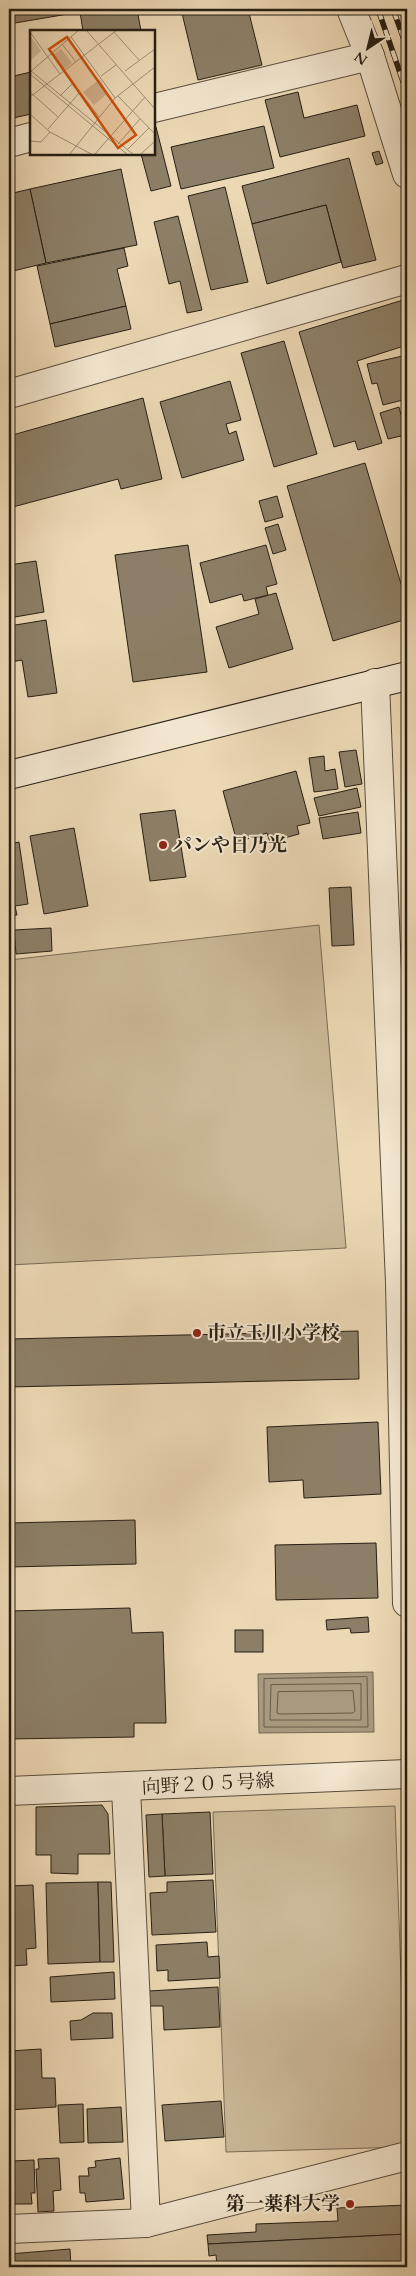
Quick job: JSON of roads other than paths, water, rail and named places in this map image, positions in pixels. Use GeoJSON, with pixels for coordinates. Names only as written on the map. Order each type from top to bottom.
{"type":"FeatureCollection","features":[{"type":"Feature","properties":{"kind":"street"},"geometry":{"type":"LineString","coordinates":[[351,9],[370,56],[407,174]]}},
{"type":"Feature","properties":{"kind":"street"},"geometry":{"type":"LineString","coordinates":[[155,108],[370,56]]}},
{"type":"Feature","properties":{"kind":"street"},"geometry":{"type":"LineString","coordinates":[[9,143],[30,137]]}},
{"type":"Feature","properties":{"kind":"street"},"geometry":{"type":"LineString","coordinates":[[9,394],[407,279]]}},
{"type":"Feature","properties":{"kind":"street"},"geometry":{"type":"LineString","coordinates":[[9,775],[407,676]]}},
{"type":"Feature","properties":{"kind":"street"},"geometry":{"type":"LineString","coordinates":[[375,683],[404,1282],[407,1603]]}},
{"type":"Feature","properties":{"kind":"street","name":"向野２０５号線"},"geometry":{"type":"LineString","coordinates":[[9,1791],[126,1788],[407,1774]]}},
{"type":"Feature","properties":{"kind":"street"},"geometry":{"type":"LineString","coordinates":[[126,1788],[146,2222]]}},
{"type":"Feature","properties":{"kind":"street"},"geometry":{"type":"LineString","coordinates":[[9,2229],[146,2222],[407,2156]]}},
{"type":"Feature","properties":{"kind":"water"},"geometry":{"type":"Polygon","coordinates":[[[373,1672],[374,1732],[259,1733],[258,1674],[373,1672]]]}},
{"type":"Feature","properties":{"kind":"railway"},"geometry":{"type":"LineString","coordinates":[[378,9],[407,93]]}},
{"type":"Feature","properties":{"kind":"railway"},"geometry":{"type":"LineString","coordinates":[[393,9],[407,48]]}},
{"type":"Feature","properties":{"kind":"place","name":"パンや日乃光"},"geometry":{"type":"Point","coordinates":[163,845]}},
{"type":"Feature","properties":{"kind":"place","name":"市立玉川小学校"},"geometry":{"type":"Point","coordinates":[197,1333]}},
{"type":"Feature","properties":{"kind":"place","name":"第一薬科大学"},"geometry":{"type":"Point","coordinates":[350,2204]}}]}
